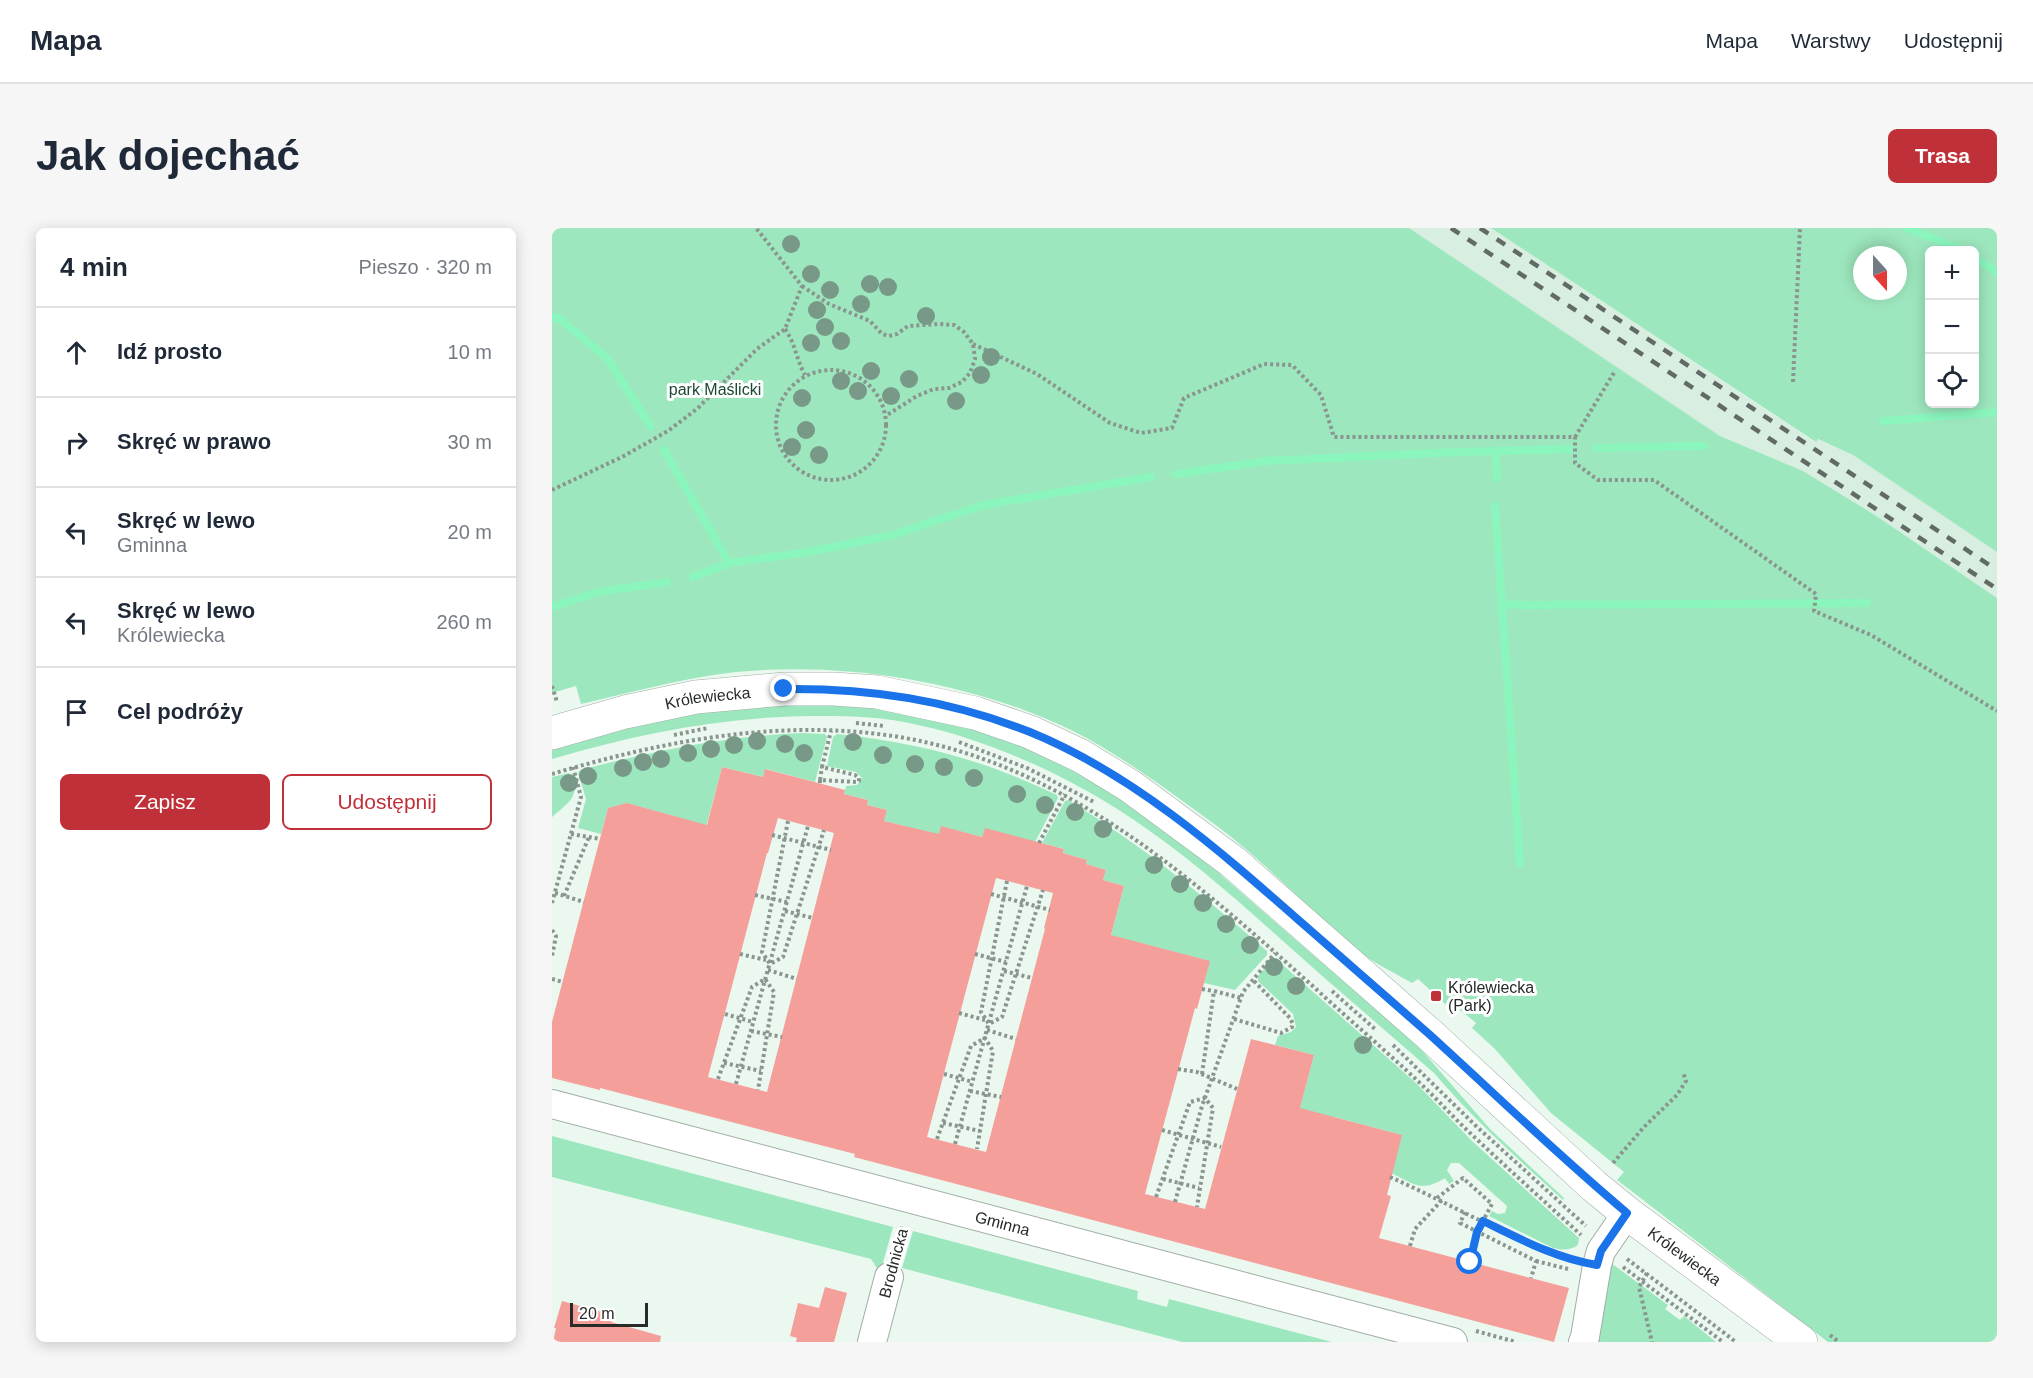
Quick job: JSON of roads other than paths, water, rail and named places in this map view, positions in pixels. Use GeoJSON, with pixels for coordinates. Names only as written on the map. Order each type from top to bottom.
{"type":"FeatureCollection","features":[{"type":"Feature","properties":{"kind":"street","name":"Królewiecka"},"geometry":{"type":"LineString","coordinates":[[552,733],[625,712],[696,697],[784,689],[834,689],[877,692],[975,713],[1030,732],[1081,756],[1130,786],[1233,862],[1429,1034],[1551,1147],[1627,1213],[1801,1342]]}},
{"type":"Feature","properties":{"kind":"street","name":"Gminna"},"geometry":{"type":"LineString","coordinates":[[552,1104],[1453,1342]]}},
{"type":"Feature","properties":{"kind":"street"},"geometry":{"type":"LineString","coordinates":[[1583,1342],[1602,1253],[1627,1213]]}},
{"type":"Feature","properties":{"kind":"street","name":"Brodnicka"},"geometry":{"type":"LineString","coordinates":[[872,1342],[889,1276]]}},
{"type":"Feature","properties":{"kind":"waterway"},"geometry":{"type":"LineString","coordinates":[[1907,228],[1952,246]]}},
{"type":"Feature","properties":{"kind":"waterway"},"geometry":{"type":"LineString","coordinates":[[1979,261],[1997,272]]}},
{"type":"Feature","properties":{"kind":"waterway"},"geometry":{"type":"LineString","coordinates":[[552,317],[560,319],[607,358],[651,427]]}},
{"type":"Feature","properties":{"kind":"waterway"},"geometry":{"type":"LineString","coordinates":[[1883,421],[1997,412]]}},
{"type":"Feature","properties":{"kind":"waterway"},"geometry":{"type":"LineString","coordinates":[[1596,448],[1704,446]]}},
{"type":"Feature","properties":{"kind":"waterway"},"geometry":{"type":"LineString","coordinates":[[1176,474],[1267,461],[1570,449]]}},
{"type":"Feature","properties":{"kind":"waterway"},"geometry":{"type":"LineString","coordinates":[[664,450],[729,563]]}},
{"type":"Feature","properties":{"kind":"waterway"},"geometry":{"type":"LineString","coordinates":[[1496,451],[1497,478]]}},
{"type":"Feature","properties":{"kind":"waterway"},"geometry":{"type":"LineString","coordinates":[[693,577],[729,563],[807,552],[889,536],[984,505],[1151,477]]}},
{"type":"Feature","properties":{"kind":"waterway"},"geometry":{"type":"LineString","coordinates":[[1495,506],[1520,863]]}},
{"type":"Feature","properties":{"kind":"waterway"},"geometry":{"type":"LineString","coordinates":[[552,607],[598,592],[667,582]]}},
{"type":"Feature","properties":{"kind":"waterway"},"geometry":{"type":"LineString","coordinates":[[1502,605],[1867,603]]}},
{"type":"Feature","properties":{"kind":"railway"},"geometry":{"type":"LineString","coordinates":[[1451,228],[1997,589]]}},
{"type":"Feature","properties":{"kind":"railway"},"geometry":{"type":"LineString","coordinates":[[1480,228],[1997,570]]}},
{"type":"Feature","properties":{"kind":"place","name":"Królewiecka (Park)"},"geometry":{"type":"Point","coordinates":[1436,996]}},
{"type":"Feature","properties":{"kind":"park label","name":"park Maślicki"},"geometry":{"type":"Point","coordinates":[715,389]}}]}
